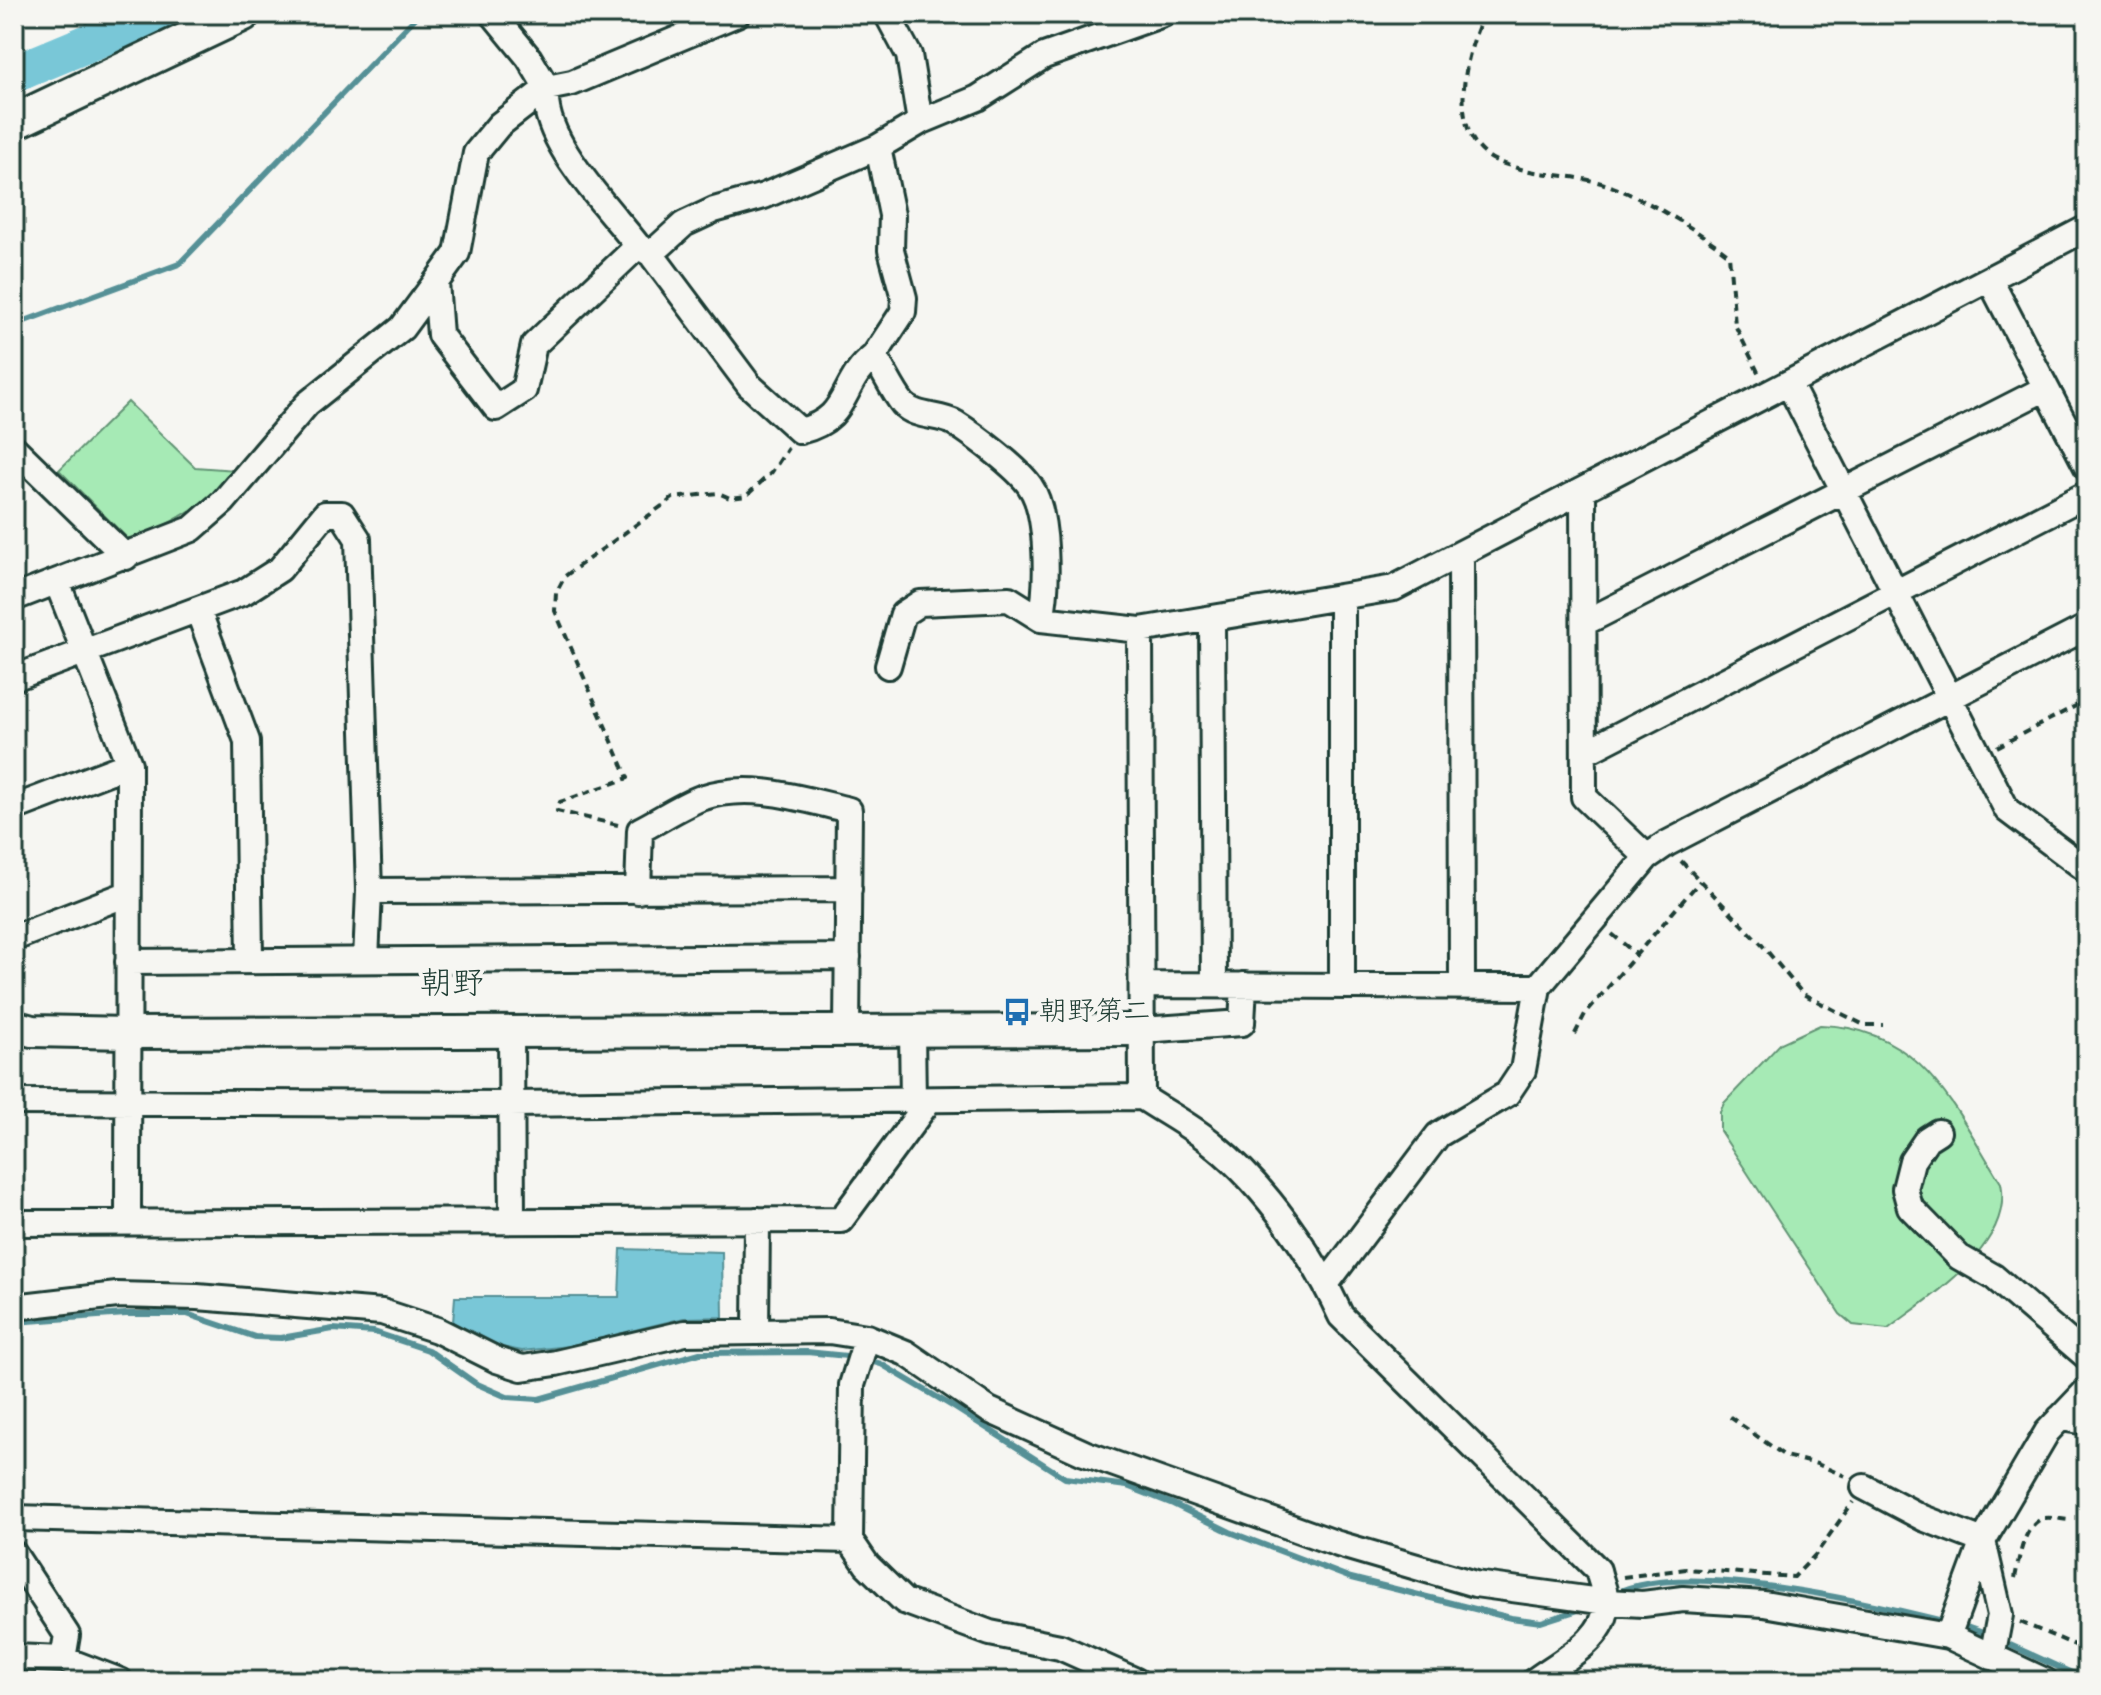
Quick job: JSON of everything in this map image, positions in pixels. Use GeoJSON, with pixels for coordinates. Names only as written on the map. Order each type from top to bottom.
{"type":"FeatureCollection","features":[{"type":"Feature","properties":{"kind":"main road"},"geometry":{"type":"LineString","coordinates":[[14,122],[242,14]]}},
{"type":"Feature","properties":{"kind":"street"},"geometry":{"type":"LineString","coordinates":[[493,14],[529,58],[547,88],[544,104],[562,148],[749,385],[800,431],[823,425],[835,414],[859,368],[874,356],[903,312],[904,298],[891,250],[892,215],[878,147]]}},
{"type":"Feature","properties":{"kind":"street"},"geometry":{"type":"LineString","coordinates":[[14,598],[192,529],[223,502],[307,404],[402,328],[457,253],[476,153],[499,125],[547,88],[572,83],[737,14]]}},
{"type":"Feature","properties":{"kind":"street"},"geometry":{"type":"LineString","coordinates":[[887,14],[909,55],[920,122]]}},
{"type":"Feature","properties":{"kind":"street"},"geometry":{"type":"LineString","coordinates":[[436,282],[440,335],[496,408],[524,390],[534,345],[645,250],[694,219],[764,196],[878,147],[920,122],[978,98],[1044,56],[1163,14]]}},
{"type":"Feature","properties":{"kind":"street"},"geometry":{"type":"LineString","coordinates":[[888,666],[903,614],[920,603],[1009,599],[1041,619],[1140,630],[1212,621],[1394,588],[2087,228]]}},
{"type":"Feature","properties":{"kind":"street"},"geometry":{"type":"LineString","coordinates":[[1990,280],[2087,467]]}},
{"type":"Feature","properties":{"kind":"street"},"geometry":{"type":"LineString","coordinates":[[874,356],[903,404],[912,410],[953,422],[1030,485],[1039,502],[1044,553],[1046,598],[1041,619]]}},
{"type":"Feature","properties":{"kind":"street"},"geometry":{"type":"LineString","coordinates":[[1584,623],[2046,388]]}},
{"type":"Feature","properties":{"kind":"street"},"geometry":{"type":"LineString","coordinates":[[1779,389],[1843,489],[2007,810],[2087,870]]}},
{"type":"Feature","properties":{"kind":"street"},"geometry":{"type":"LineString","coordinates":[[19,458],[126,557]]}},
{"type":"Feature","properties":{"kind":"street"},"geometry":{"type":"LineString","coordinates":[[1583,490],[1584,797],[1656,851]]}},
{"type":"Feature","properties":{"kind":"street"},"geometry":{"type":"LineString","coordinates":[[1584,753],[2087,494]]}},
{"type":"Feature","properties":{"kind":"street"},"geometry":{"type":"LineString","coordinates":[[14,678],[244,592],[280,569],[325,514],[342,514],[358,539],[369,891],[366,960]]}},
{"type":"Feature","properties":{"kind":"street"},"geometry":{"type":"LineString","coordinates":[[1461,554],[1462,985]]}},
{"type":"Feature","properties":{"kind":"street"},"geometry":{"type":"LineString","coordinates":[[57,582],[129,764],[128,1222]]}},
{"type":"Feature","properties":{"kind":"street"},"geometry":{"type":"LineString","coordinates":[[1342,599],[1342,986]]}},
{"type":"Feature","properties":{"kind":"street"},"geometry":{"type":"LineString","coordinates":[[198,610],[247,741],[250,959]]}},
{"type":"Feature","properties":{"kind":"street"},"geometry":{"type":"LineString","coordinates":[[1212,621],[1214,984]]}},
{"type":"Feature","properties":{"kind":"street"},"geometry":{"type":"LineString","coordinates":[[1326,1284],[1438,1135],[1507,1094],[1523,1070],[1538,987],[1656,851],[2087,627]]}},
{"type":"Feature","properties":{"kind":"street"},"geometry":{"type":"LineString","coordinates":[[1140,630],[1144,985],[1142,1097]]}},
{"type":"Feature","properties":{"kind":"street"},"geometry":{"type":"LineString","coordinates":[[14,808],[129,764]]}},
{"type":"Feature","properties":{"kind":"street"},"geometry":{"type":"LineString","coordinates":[[638,891],[640,830],[701,798],[732,791],[777,792],[849,810],[847,1030]]}},
{"type":"Feature","properties":{"kind":"street"},"geometry":{"type":"LineString","coordinates":[[369,891],[849,889]]}},
{"type":"Feature","properties":{"kind":"street"},"geometry":{"type":"LineString","coordinates":[[14,938],[127,894]]}},
{"type":"Feature","properties":{"kind":"street"},"geometry":{"type":"LineString","coordinates":[[128,962],[848,957]]}},
{"type":"Feature","properties":{"kind":"street"},"geometry":{"type":"LineString","coordinates":[[1144,985],[1538,987]]}},
{"type":"Feature","properties":{"kind":"street"},"geometry":{"type":"LineString","coordinates":[[14,1026],[32,1031],[128,1033],[1142,1030],[1242,1023],[1244,985]]}},
{"type":"Feature","properties":{"kind":"street"},"geometry":{"type":"LineString","coordinates":[[511,1030],[512,1221]]}},
{"type":"Feature","properties":{"kind":"street"},"geometry":{"type":"LineString","coordinates":[[14,1223],[841,1220],[920,1102],[912,1030]]}},
{"type":"Feature","properties":{"kind":"street"},"geometry":{"type":"LineString","coordinates":[[14,1102],[129,1105],[511,1104],[920,1102],[1142,1097],[1214,1145],[1265,1198],[1326,1284],[1341,1316],[1598,1570],[1604,1592],[1603,1624],[1581,1646],[1534,1681]]}},
{"type":"Feature","properties":{"kind":"street"},"geometry":{"type":"LineString","coordinates":[[1938,1132],[1927,1139],[1912,1161],[1905,1189],[1910,1207],[1959,1257],[1994,1277],[2087,1357]]}},
{"type":"Feature","properties":{"kind":"street"},"geometry":{"type":"LineString","coordinates":[[756,1331],[757,1220]]}},
{"type":"Feature","properties":{"kind":"street"},"geometry":{"type":"LineString","coordinates":[[14,1307],[117,1295],[197,1297],[382,1312],[437,1330],[497,1360],[522,1368],[685,1333],[829,1331],[867,1337],[906,1353],[989,1410],[1084,1453],[1338,1544],[1475,1584],[1604,1592],[1643,1604],[1683,1599],[1764,1604],[1948,1636],[2045,1681]]}},
{"type":"Feature","properties":{"kind":"street"},"geometry":{"type":"LineString","coordinates":[[867,1337],[852,1385],[850,1540],[867,1565],[904,1601],[990,1633],[1060,1647],[1136,1681]]}},
{"type":"Feature","properties":{"kind":"street"},"geometry":{"type":"LineString","coordinates":[[1948,1636],[1983,1541],[2047,1432],[2087,1390]]}},
{"type":"Feature","properties":{"kind":"street"},"geometry":{"type":"LineString","coordinates":[[2060,1418],[2087,1422]]}},
{"type":"Feature","properties":{"kind":"street"},"geometry":{"type":"LineString","coordinates":[[1864,1487],[1923,1518],[1983,1541]]}},
{"type":"Feature","properties":{"kind":"street"},"geometry":{"type":"LineString","coordinates":[[14,1518],[850,1540]]}},
{"type":"Feature","properties":{"kind":"street"},"geometry":{"type":"LineString","coordinates":[[1983,1541],[2000,1615],[1992,1657]]}},
{"type":"Feature","properties":{"kind":"street"},"geometry":{"type":"LineString","coordinates":[[14,1554],[67,1635],[63,1659]]}},
{"type":"Feature","properties":{"kind":"street"},"geometry":{"type":"LineString","coordinates":[[14,1657],[63,1659],[120,1681]]}},
{"type":"Feature","properties":{"kind":"path"},"geometry":{"type":"LineString","coordinates":[[85,22],[105,14]]}},
{"type":"Feature","properties":{"kind":"path"},"geometry":{"type":"LineString","coordinates":[[1484,14],[1472,38],[1465,74],[1464,106],[1473,138],[1484,154],[1521,169],[1571,174],[1615,188],[1708,238],[1729,255],[1735,325],[1779,389]]}},
{"type":"Feature","properties":{"kind":"path"},"geometry":{"type":"LineString","coordinates":[[640,830],[557,811],[560,802],[628,778],[555,611],[556,593],[565,576],[673,498],[718,493],[730,498],[746,496],[772,472],[800,431]]}},
{"type":"Feature","properties":{"kind":"path"},"geometry":{"type":"LineString","coordinates":[[1980,755],[2087,700]]}},
{"type":"Feature","properties":{"kind":"path"},"geometry":{"type":"LineString","coordinates":[[1656,851],[1700,881],[1803,994],[1864,1025],[1883,1025]]}},
{"type":"Feature","properties":{"kind":"path"},"geometry":{"type":"LineString","coordinates":[[1575,1034],[1585,1014],[1700,881]]}},
{"type":"Feature","properties":{"kind":"path"},"geometry":{"type":"LineString","coordinates":[[1594,920],[1637,955]]}},
{"type":"Feature","properties":{"kind":"path"},"geometry":{"type":"LineString","coordinates":[[1604,1592],[1654,1570],[1686,1569],[1794,1577],[1816,1554],[1864,1487],[1817,1464],[1785,1456],[1730,1417]]}},
{"type":"Feature","properties":{"kind":"path"},"geometry":{"type":"LineString","coordinates":[[2071,1520],[2045,1518],[2033,1525],[2021,1549],[2010,1603],[2000,1615],[2087,1650]]}},
{"type":"Feature","properties":{"kind":"green space"},"geometry":{"type":"Polygon","coordinates":[[[128,402],[195,467],[237,470],[187,512],[160,528],[128,539],[59,470],[128,402]]]}},
{"type":"Feature","properties":{"kind":"green space"},"geometry":{"type":"Polygon","coordinates":[[[1820,1025],[1855,1029],[1885,1040],[1910,1056],[1950,1101],[2001,1183],[2002,1206],[1995,1227],[1982,1248],[1946,1285],[1888,1329],[1853,1325],[1840,1314],[1720,1131],[1720,1112],[1724,1103],[1781,1043],[1820,1025]]]}},
{"type":"Feature","properties":{"kind":"water"},"geometry":{"type":"Polygon","coordinates":[[[621,1249],[722,1252],[723,1317],[684,1318],[569,1346],[522,1351],[492,1345],[453,1322],[455,1297],[619,1297],[621,1249]]]}},
{"type":"Feature","properties":{"kind":"waterway"},"geometry":{"type":"LineString","coordinates":[[14,74],[158,14]]}},
{"type":"Feature","properties":{"kind":"waterway"},"geometry":{"type":"LineString","coordinates":[[14,325],[179,264],[419,14]]}},
{"type":"Feature","properties":{"kind":"waterway"},"geometry":{"type":"LineString","coordinates":[[14,1322],[126,1314],[187,1314],[255,1337],[281,1338],[333,1329],[374,1332],[428,1350],[475,1383],[507,1397],[539,1399],[700,1353],[807,1352],[857,1357]]}},
{"type":"Feature","properties":{"kind":"waterway"},"geometry":{"type":"LineString","coordinates":[[867,1360],[881,1364],[952,1406],[1065,1478],[1127,1486],[1230,1532],[1351,1578],[1511,1618],[1541,1622],[1588,1607]]}},
{"type":"Feature","properties":{"kind":"waterway"},"geometry":{"type":"LineString","coordinates":[[1616,1593],[1647,1584],[1731,1582],[1828,1596],[1947,1622]]}},
{"type":"Feature","properties":{"kind":"waterway"},"geometry":{"type":"LineString","coordinates":[[1958,1624],[1989,1635]]}},
{"type":"Feature","properties":{"kind":"waterway"},"geometry":{"type":"LineString","coordinates":[[1999,1640],[2087,1680]]}},
{"type":"Feature","properties":{"kind":"place","name":"朝野第二"},"geometry":{"type":"Point","coordinates":[1017,1012]}},
{"type":"Feature","properties":{"kind":"district","name":"朝野"},"geometry":{"type":"Point","coordinates":[452,984]}}]}
